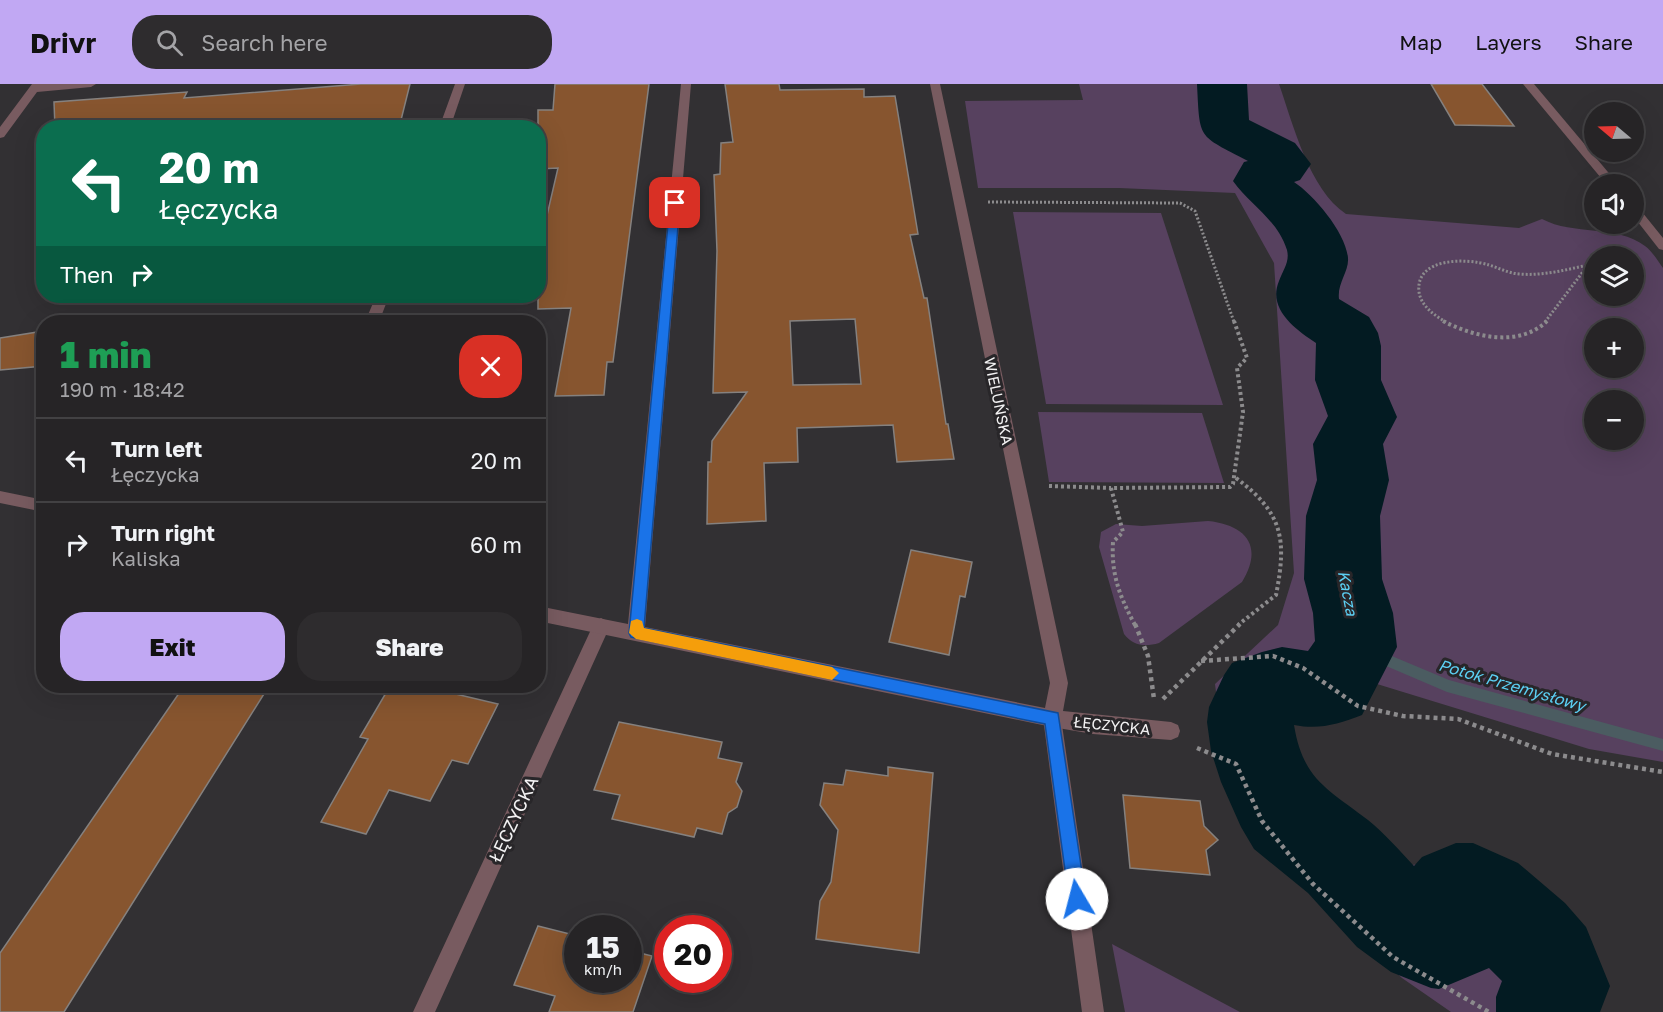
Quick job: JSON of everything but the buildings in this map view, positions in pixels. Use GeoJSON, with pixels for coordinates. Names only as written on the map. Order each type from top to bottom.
{"type":"FeatureCollection","features":[{"type":"Feature","properties":{"kind":"street"},"geometry":{"type":"LineString","coordinates":[[0,135],[35,86],[92,84]]}},
{"type":"Feature","properties":{"kind":"street"},"geometry":{"type":"LineString","coordinates":[[447,120],[460,84]]}},
{"type":"Feature","properties":{"kind":"street"},"geometry":{"type":"LineString","coordinates":[[636,633],[686,84]]}},
{"type":"Feature","properties":{"kind":"street","name":"WIELUŃSKA"},"geometry":{"type":"LineString","coordinates":[[935,84],[1016,485],[1059,683],[1052,718]]}},
{"type":"Feature","properties":{"kind":"street"},"geometry":{"type":"LineString","coordinates":[[1528,84],[1604,174]]}},
{"type":"Feature","properties":{"kind":"street"},"geometry":{"type":"LineString","coordinates":[[1644,222],[1663,246]]}},
{"type":"Feature","properties":{"kind":"street"},"geometry":{"type":"LineString","coordinates":[[0,497],[36,504]]}},
{"type":"Feature","properties":{"kind":"street","name":"ŁĘCZYCKA"},"geometry":{"type":"LineString","coordinates":[[546,615],[1052,718],[1093,725],[1171,731]]}},
{"type":"Feature","properties":{"kind":"street","name":"ŁĘCZYCKA"},"geometry":{"type":"LineString","coordinates":[[424,1012],[601,626]]}},
{"type":"Feature","properties":{"kind":"street","name":"ŁĘCZYCKA"},"geometry":{"type":"LineString","coordinates":[[1052,718],[1093,1012]]}},
{"type":"Feature","properties":{"kind":"path"},"geometry":{"type":"LineString","coordinates":[[958,202],[1180,203],[1195,211],[1247,358],[1236,368],[1243,412],[1236,478],[1230,487],[1111,488],[1016,485]]}},
{"type":"Feature","properties":{"kind":"path"},"geometry":{"type":"LineString","coordinates":[[1440,263],[1485,264],[1517,274],[1569,270],[1588,264],[1554,313],[1534,330],[1504,339],[1459,330],[1442,320],[1420,297],[1418,285],[1424,273],[1440,263]]}},
{"type":"Feature","properties":{"kind":"path"},"geometry":{"type":"LineString","coordinates":[[1111,488],[1123,532],[1113,542],[1110,563],[1114,585],[1146,646],[1155,707],[1253,611],[1275,595],[1284,543],[1278,520],[1259,495],[1236,478]]}},
{"type":"Feature","properties":{"kind":"path"},"geometry":{"type":"LineString","coordinates":[[1201,661],[1273,656],[1303,668],[1358,706],[1403,716],[1458,719],[1552,754],[1663,772]]}},
{"type":"Feature","properties":{"kind":"path"},"geometry":{"type":"LineString","coordinates":[[1171,731],[1191,746],[1226,758],[1236,764],[1262,821],[1281,847],[1313,884],[1393,957],[1489,1012]]}},
{"type":"Feature","properties":{"kind":"shaded area"},"geometry":{"type":"Polygon","coordinates":[[[1079,84],[1279,84],[1312,172],[1333,203],[1346,214],[1519,228],[1542,219],[1554,224],[1584,229],[1584,234],[1617,234],[1634,239],[1648,248],[1655,256],[1663,268],[1663,762],[1589,749],[1377,684],[1345,700],[1309,701],[1294,721],[1288,742],[1291,789],[1308,805],[1338,816],[1386,857],[1398,863],[1411,865],[1428,862],[1448,852],[1474,861],[1507,888],[1566,956],[1584,1012],[1451,1012],[1402,978],[1247,829],[1225,765],[1215,684],[1278,625],[1294,573],[1274,263],[1235,193],[1119,188],[978,188],[965,101],[1083,100],[1079,84]]]}},
{"type":"Feature","properties":{"kind":"shaded area"},"geometry":{"type":"Polygon","coordinates":[[[1013,212],[1161,213],[1223,405],[1046,404],[1013,212]]]}},
{"type":"Feature","properties":{"kind":"shaded area"},"geometry":{"type":"Polygon","coordinates":[[[1038,412],[1202,413],[1224,483],[1049,482],[1038,412]]]}},
{"type":"Feature","properties":{"kind":"shaded area"},"geometry":{"type":"Polygon","coordinates":[[[1208,521],[1232,527],[1248,539],[1251,558],[1242,582],[1159,643],[1144,645],[1131,641],[1124,634],[1099,547],[1101,532],[1116,524],[1142,526],[1208,521]]]}},
{"type":"Feature","properties":{"kind":"shaded area"},"geometry":{"type":"Polygon","coordinates":[[[1112,944],[1240,1012],[1125,1012],[1112,944]]]}},
{"type":"Feature","properties":{"kind":"waterway","name":"Kacza"},"geometry":{"type":"LineString","coordinates":[[1222,84],[1222,113],[1227,129],[1276,154],[1284,164],[1281,168],[1263,174],[1261,181],[1295,212],[1316,249],[1317,264],[1308,284],[1308,299],[1314,312],[1346,333],[1349,346],[1348,380],[1363,417],[1348,444],[1353,480],[1343,516],[1343,579],[1353,613],[1356,647],[1332,688],[1313,690],[1282,685],[1262,690],[1252,707],[1251,722],[1260,766],[1273,796],[1287,817],[1341,859],[1401,921],[1422,935],[1439,940],[1456,932],[1450,896],[1456,891],[1473,891],[1484,897],[1530,938],[1557,974],[1559,986],[1547,997],[1548,1012]]}},
{"type":"Feature","properties":{"kind":"waterway","name":"Potok Przemysłowy"},"geometry":{"type":"LineString","coordinates":[[1356,647],[1447,686],[1663,745]]}},
{"type":"Feature","properties":{"kind":"slow traffic"},"geometry":{"type":"LineString","coordinates":[[637,625],[636,633],[832,673]]}},
{"type":"Feature","properties":{"kind":"route"},"geometry":{"type":"LineString","coordinates":[[675,203],[636,633],[1052,718],[1077,899]]}}]}
